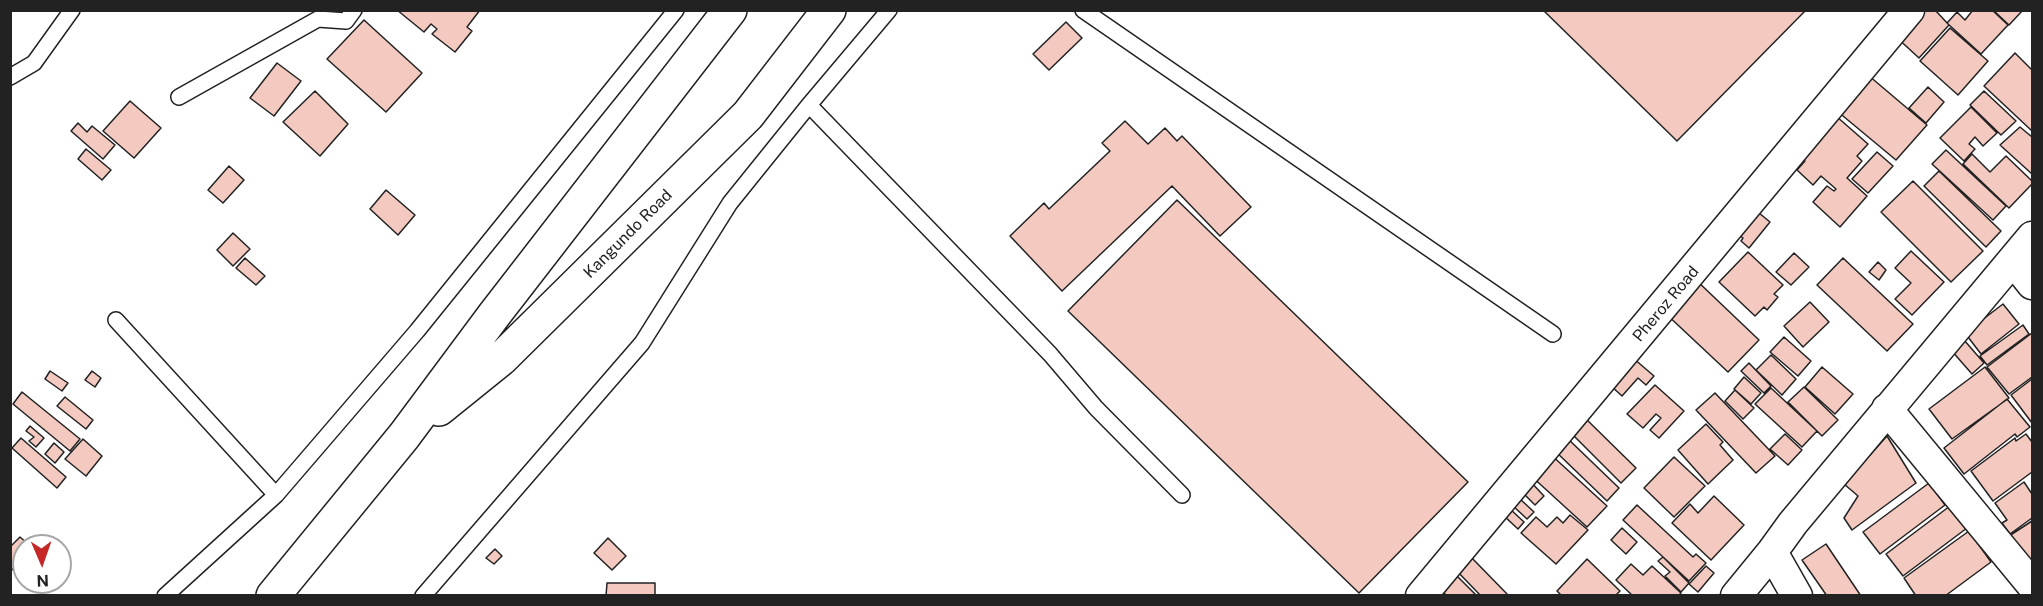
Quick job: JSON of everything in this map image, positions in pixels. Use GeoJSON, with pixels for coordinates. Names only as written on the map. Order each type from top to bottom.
{"type":"FeatureCollection","features":[{"type":"Feature","properties":{"kind":"highway","name":"Kangundo Road"},"geometry":{"type":"LineString","coordinates":[[273,596],[404,436],[730,10]]}},
{"type":"Feature","properties":{"kind":"highway","name":"Kangundo Road"},"geometry":{"type":"LineString","coordinates":[[404,436],[501,359],[748,115],[829,10]]}},
{"type":"Feature","properties":{"kind":"street","name":"Pheroz Road"},"geometry":{"type":"LineString","coordinates":[[1421,596],[1909,10]]}},
{"type":"Feature","properties":{"kind":"street"},"geometry":{"type":"LineString","coordinates":[[1736,596],[1793,523],[2032,237]]}},
{"type":"Feature","properties":{"kind":"street"},"geometry":{"type":"LineString","coordinates":[[2013,260],[2032,284]]}},
{"type":"Feature","properties":{"kind":"street"},"geometry":{"type":"LineString","coordinates":[[1887,410],[2032,585]]}},
{"type":"Feature","properties":{"kind":"street"},"geometry":{"type":"LineString","coordinates":[[1772,552],[1797,596]]}},
{"type":"Feature","properties":{"kind":"lane"},"geometry":{"type":"LineString","coordinates":[[10,76],[34,63],[72,10]]}},
{"type":"Feature","properties":{"kind":"lane"},"geometry":{"type":"LineString","coordinates":[[179,97],[313,15],[346,21],[354,10]]}},
{"type":"Feature","properties":{"kind":"lane"},"geometry":{"type":"LineString","coordinates":[[165,596],[276,495],[417,331],[676,10]]}},
{"type":"Feature","properties":{"kind":"lane"},"geometry":{"type":"LineString","coordinates":[[423,596],[642,343],[730,203],[889,10]]}},
{"type":"Feature","properties":{"kind":"lane"},"geometry":{"type":"LineString","coordinates":[[1083,10],[1554,334]]}},
{"type":"Feature","properties":{"kind":"lane"},"geometry":{"type":"LineString","coordinates":[[809,105],[1050,354],[1096,408],[1182,495]]}},
{"type":"Feature","properties":{"kind":"lane"},"geometry":{"type":"LineString","coordinates":[[116,320],[276,495]]}},
{"type":"Feature","properties":{"kind":"building"},"geometry":{"type":"Polygon","coordinates":[[[397,10],[480,10],[467,27],[472,31],[455,52],[432,34],[437,29],[431,24],[424,32],[397,10]]]}},
{"type":"Feature","properties":{"kind":"building"},"geometry":{"type":"Polygon","coordinates":[[[1543,10],[1806,10],[1677,141],[1543,10]]]}},
{"type":"Feature","properties":{"kind":"building"},"geometry":{"type":"Polygon","coordinates":[[[1917,10],[1935,10],[1949,25],[1919,58],[1894,35],[1917,10]]]}},
{"type":"Feature","properties":{"kind":"building"},"geometry":{"type":"Polygon","coordinates":[[[1973,10],[1992,10],[2008,25],[1981,54],[1947,23],[1957,12],[1965,20],[1973,10]]]}},
{"type":"Feature","properties":{"kind":"building"},"geometry":{"type":"Polygon","coordinates":[[[1993,10],[2023,10],[2009,25],[1993,10]]]}},
{"type":"Feature","properties":{"kind":"building"},"geometry":{"type":"Polygon","coordinates":[[[364,20],[422,73],[386,112],[327,59],[364,20]]]}},
{"type":"Feature","properties":{"kind":"building"},"geometry":{"type":"Polygon","coordinates":[[[1066,22],[1082,38],[1049,70],[1033,54],[1066,22]]]}},
{"type":"Feature","properties":{"kind":"building"},"geometry":{"type":"Polygon","coordinates":[[[1950,28],[1988,61],[1958,95],[1920,61],[1950,28]]]}},
{"type":"Feature","properties":{"kind":"building"},"geometry":{"type":"Polygon","coordinates":[[[2015,53],[2032,70],[2032,131],[1984,86],[2015,53]]]}},
{"type":"Feature","properties":{"kind":"building"},"geometry":{"type":"Polygon","coordinates":[[[277,63],[301,81],[274,116],[250,98],[277,63]]]}},
{"type":"Feature","properties":{"kind":"building"},"geometry":{"type":"Polygon","coordinates":[[[1868,75],[1927,125],[1896,160],[1837,111],[1868,75]]]}},
{"type":"Feature","properties":{"kind":"building"},"geometry":{"type":"Polygon","coordinates":[[[1928,87],[1944,102],[1926,123],[1909,108],[1928,87]]]}},
{"type":"Feature","properties":{"kind":"building"},"geometry":{"type":"Polygon","coordinates":[[[315,91],[348,124],[320,156],[283,122],[315,91]]]}},
{"type":"Feature","properties":{"kind":"building"},"geometry":{"type":"Polygon","coordinates":[[[1984,91],[2016,121],[2001,135],[1970,105],[1984,91]]]}},
{"type":"Feature","properties":{"kind":"building"},"geometry":{"type":"Polygon","coordinates":[[[130,101],[161,128],[134,158],[103,131],[130,101]]]}},
{"type":"Feature","properties":{"kind":"building"},"geometry":{"type":"Polygon","coordinates":[[[1971,107],[1997,133],[1983,146],[1975,137],[1969,144],[1975,149],[1964,161],[1940,138],[1971,107]]]}},
{"type":"Feature","properties":{"kind":"building"},"geometry":{"type":"Polygon","coordinates":[[[1836,116],[1868,144],[1857,156],[1862,161],[1847,178],[1867,196],[1840,227],[1813,202],[1827,186],[1834,191],[1836,189],[1821,176],[1813,185],[1797,170],[1805,161],[1799,156],[1836,116]]]}},
{"type":"Feature","properties":{"kind":"building"},"geometry":{"type":"Polygon","coordinates":[[[1125,121],[1148,144],[1165,128],[1177,141],[1182,136],[1251,207],[1220,236],[1172,186],[1062,291],[1010,236],[1044,203],[1049,209],[1110,151],[1102,143],[1125,121]]]}},
{"type":"Feature","properties":{"kind":"building"},"geometry":{"type":"Polygon","coordinates":[[[78,123],[87,132],[92,126],[115,145],[103,159],[71,131],[78,123]]]}},
{"type":"Feature","properties":{"kind":"building"},"geometry":{"type":"Polygon","coordinates":[[[2020,127],[2032,137],[2032,174],[2000,145],[2020,127]]]}},
{"type":"Feature","properties":{"kind":"building"},"geometry":{"type":"Polygon","coordinates":[[[86,149],[111,170],[102,180],[78,159],[86,149]]]}},
{"type":"Feature","properties":{"kind":"building"},"geometry":{"type":"Polygon","coordinates":[[[1946,150],[2006,206],[1993,220],[1932,164],[1946,150]]]}},
{"type":"Feature","properties":{"kind":"building"},"geometry":{"type":"Polygon","coordinates":[[[1877,152],[1893,166],[1868,193],[1852,179],[1877,152]]]}},
{"type":"Feature","properties":{"kind":"building"},"geometry":{"type":"Polygon","coordinates":[[[1972,154],[1990,172],[2006,156],[2032,181],[2032,184],[2009,208],[1963,164],[1972,154]]]}},
{"type":"Feature","properties":{"kind":"building"},"geometry":{"type":"Polygon","coordinates":[[[229,166],[244,180],[223,203],[208,190],[229,166]]]}},
{"type":"Feature","properties":{"kind":"building"},"geometry":{"type":"Polygon","coordinates":[[[1939,171],[2001,231],[1986,247],[1924,186],[1939,171]]]}},
{"type":"Feature","properties":{"kind":"building"},"geometry":{"type":"Polygon","coordinates":[[[1913,181],[1983,251],[1951,282],[1881,212],[1913,181]]]}},
{"type":"Feature","properties":{"kind":"building"},"geometry":{"type":"Polygon","coordinates":[[[386,190],[415,215],[398,235],[370,209],[386,190]]]}},
{"type":"Feature","properties":{"kind":"building"},"geometry":{"type":"Polygon","coordinates":[[[1177,200],[1468,482],[1359,593],[1068,311],[1177,200]]]}},
{"type":"Feature","properties":{"kind":"building"},"geometry":{"type":"Polygon","coordinates":[[[1753,208],[1770,222],[1749,248],[1741,241],[1743,238],[1734,231],[1753,208]]]}},
{"type":"Feature","properties":{"kind":"building"},"geometry":{"type":"Polygon","coordinates":[[[233,233],[250,249],[233,266],[217,250],[233,233]]]}},
{"type":"Feature","properties":{"kind":"building"},"geometry":{"type":"Polygon","coordinates":[[[1911,251],[1944,282],[1912,315],[1895,299],[1911,283],[1895,268],[1911,251]]]}},
{"type":"Feature","properties":{"kind":"building"},"geometry":{"type":"Polygon","coordinates":[[[1748,252],[1783,285],[1774,294],[1778,297],[1767,310],[1764,307],[1755,316],[1719,282],[1748,252]]]}},
{"type":"Feature","properties":{"kind":"building"},"geometry":{"type":"Polygon","coordinates":[[[1794,253],[1809,267],[1791,285],[1776,272],[1794,253]]]}},
{"type":"Feature","properties":{"kind":"building"},"geometry":{"type":"Polygon","coordinates":[[[245,258],[265,276],[256,285],[236,268],[245,258]]]}},
{"type":"Feature","properties":{"kind":"building"},"geometry":{"type":"Polygon","coordinates":[[[1843,258],[1913,324],[1887,351],[1817,285],[1843,258]]]}},
{"type":"Feature","properties":{"kind":"building"},"geometry":{"type":"Polygon","coordinates":[[[1878,262],[1886,270],[1879,280],[1869,272],[1878,262]]]}},
{"type":"Feature","properties":{"kind":"building"},"geometry":{"type":"Polygon","coordinates":[[[1695,279],[1759,340],[1728,372],[1664,312],[1695,279]]]}},
{"type":"Feature","properties":{"kind":"building"},"geometry":{"type":"Polygon","coordinates":[[[1810,302],[1829,322],[1803,347],[1784,326],[1810,302]]]}},
{"type":"Feature","properties":{"kind":"building"},"geometry":{"type":"Polygon","coordinates":[[[2003,304],[2019,324],[1981,354],[1965,333],[2003,304]]]}},
{"type":"Feature","properties":{"kind":"building"},"geometry":{"type":"Polygon","coordinates":[[[2023,325],[2029,334],[1987,365],[1980,356],[2023,325]]]}},
{"type":"Feature","properties":{"kind":"building"},"geometry":{"type":"Polygon","coordinates":[[[2032,333],[2032,377],[2009,394],[1987,367],[2032,333]]]}},
{"type":"Feature","properties":{"kind":"building"},"geometry":{"type":"Polygon","coordinates":[[[1784,337],[1811,361],[1798,376],[1770,352],[1784,337]]]}},
{"type":"Feature","properties":{"kind":"building"},"geometry":{"type":"Polygon","coordinates":[[[1964,340],[1984,363],[1972,374],[1951,350],[1964,340]]]}},
{"type":"Feature","properties":{"kind":"building"},"geometry":{"type":"Polygon","coordinates":[[[1771,355],[1796,379],[1782,395],[1756,370],[1771,355]]]}},
{"type":"Feature","properties":{"kind":"building"},"geometry":{"type":"Polygon","coordinates":[[[1633,358],[1654,376],[1646,385],[1638,378],[1622,396],[1610,385],[1633,358]]]}},
{"type":"Feature","properties":{"kind":"building"},"geometry":{"type":"Polygon","coordinates":[[[1749,363],[1771,386],[1764,393],[1741,371],[1749,363]]]}},
{"type":"Feature","properties":{"kind":"building"},"geometry":{"type":"Polygon","coordinates":[[[1822,367],[1853,394],[1835,414],[1805,387],[1822,367]]]}},
{"type":"Feature","properties":{"kind":"building"},"geometry":{"type":"Polygon","coordinates":[[[1985,367],[2009,398],[1952,439],[1929,409],[1985,367]]]}},
{"type":"Feature","properties":{"kind":"building"},"geometry":{"type":"Polygon","coordinates":[[[50,371],[68,383],[62,391],[45,379],[50,371]]]}},
{"type":"Feature","properties":{"kind":"building"},"geometry":{"type":"Polygon","coordinates":[[[92,371],[101,378],[95,387],[85,380],[92,371]]]}},
{"type":"Feature","properties":{"kind":"building"},"geometry":{"type":"Polygon","coordinates":[[[1744,377],[1761,393],[1751,404],[1734,389],[1744,377]]]}},
{"type":"Feature","properties":{"kind":"building"},"geometry":{"type":"Polygon","coordinates":[[[2032,379],[2032,423],[2011,395],[2032,379]]]}},
{"type":"Feature","properties":{"kind":"building"},"geometry":{"type":"Polygon","coordinates":[[[1655,385],[1684,411],[1659,438],[1650,430],[1661,418],[1656,414],[1643,428],[1627,414],[1655,385]]]}},
{"type":"Feature","properties":{"kind":"building"},"geometry":{"type":"Polygon","coordinates":[[[1804,387],[1838,420],[1822,436],[1788,402],[1804,387]]]}},
{"type":"Feature","properties":{"kind":"building"},"geometry":{"type":"Polygon","coordinates":[[[1771,388],[1817,431],[1802,447],[1755,404],[1771,388]]]}},
{"type":"Feature","properties":{"kind":"building"},"geometry":{"type":"Polygon","coordinates":[[[1735,390],[1754,408],[1743,419],[1725,401],[1735,390]]]}},
{"type":"Feature","properties":{"kind":"building"},"geometry":{"type":"Polygon","coordinates":[[[22,392],[80,439],[70,451],[13,404],[22,392]]]}},
{"type":"Feature","properties":{"kind":"building"},"geometry":{"type":"Polygon","coordinates":[[[1715,393],[1775,456],[1756,473],[1696,410],[1715,393]]]}},
{"type":"Feature","properties":{"kind":"building"},"geometry":{"type":"Polygon","coordinates":[[[65,397],[93,420],[86,429],[57,406],[65,397]]]}},
{"type":"Feature","properties":{"kind":"building"},"geometry":{"type":"Polygon","coordinates":[[[2007,399],[2030,427],[2017,437],[2015,434],[1964,474],[1944,448],[2007,399]]]}},
{"type":"Feature","properties":{"kind":"building"},"geometry":{"type":"Polygon","coordinates":[[[1582,415],[1636,468],[1621,483],[1567,429],[1582,415]]]}},
{"type":"Feature","properties":{"kind":"building"},"geometry":{"type":"Polygon","coordinates":[[[1706,424],[1723,442],[1720,445],[1733,460],[1708,484],[1678,450],[1706,424]]]}},
{"type":"Feature","properties":{"kind":"building"},"geometry":{"type":"Polygon","coordinates":[[[30,426],[44,438],[36,447],[29,441],[34,437],[26,431],[30,426]]]}},
{"type":"Feature","properties":{"kind":"building"},"geometry":{"type":"Polygon","coordinates":[[[1785,434],[1802,450],[1788,465],[1770,449],[1785,434]]]}},
{"type":"Feature","properties":{"kind":"building"},"geometry":{"type":"Polygon","coordinates":[[[2026,434],[2032,442],[2032,472],[1993,501],[1971,471],[2015,438],[2016,441],[2026,434]]]}},
{"type":"Feature","properties":{"kind":"building"},"geometry":{"type":"Polygon","coordinates":[[[1565,436],[1619,488],[1607,501],[1553,449],[1565,436]]]}},
{"type":"Feature","properties":{"kind":"building"},"geometry":{"type":"Polygon","coordinates":[[[1887,436],[1916,483],[1852,530],[1844,518],[1858,496],[1844,484],[1887,436]]]}},
{"type":"Feature","properties":{"kind":"building"},"geometry":{"type":"Polygon","coordinates":[[[21,438],[66,477],[57,488],[12,448],[21,438]]]}},
{"type":"Feature","properties":{"kind":"building"},"geometry":{"type":"Polygon","coordinates":[[[83,439],[102,456],[86,476],[65,459],[83,439]]]}},
{"type":"Feature","properties":{"kind":"building"},"geometry":{"type":"Polygon","coordinates":[[[54,443],[64,452],[55,463],[45,454],[54,443]]]}},
{"type":"Feature","properties":{"kind":"building"},"geometry":{"type":"Polygon","coordinates":[[[1549,453],[1607,506],[1587,527],[1529,474],[1549,453]]]}},
{"type":"Feature","properties":{"kind":"building"},"geometry":{"type":"Polygon","coordinates":[[[1674,457],[1705,486],[1674,517],[1644,488],[1674,457]]]}},
{"type":"Feature","properties":{"kind":"building"},"geometry":{"type":"Polygon","coordinates":[[[1528,479],[1544,496],[1535,505],[1519,489],[1528,479]]]}},
{"type":"Feature","properties":{"kind":"building"},"geometry":{"type":"Polygon","coordinates":[[[2024,482],[2032,494],[2032,518],[2010,534],[2002,523],[2007,520],[1995,503],[2024,482]]]}},
{"type":"Feature","properties":{"kind":"building"},"geometry":{"type":"Polygon","coordinates":[[[1929,483],[1945,505],[1880,554],[1863,532],[1929,483]]]}},
{"type":"Feature","properties":{"kind":"building"},"geometry":{"type":"Polygon","coordinates":[[[1714,496],[1744,525],[1711,560],[1672,523],[1690,504],[1698,513],[1714,496]]]}},
{"type":"Feature","properties":{"kind":"building"},"geometry":{"type":"Polygon","coordinates":[[[1519,498],[1534,512],[1527,519],[1512,505],[1519,498]]]}},
{"type":"Feature","properties":{"kind":"building"},"geometry":{"type":"Polygon","coordinates":[[[1637,505],[1693,557],[1696,554],[1706,563],[1689,581],[1623,520],[1637,505]]]}},
{"type":"Feature","properties":{"kind":"building"},"geometry":{"type":"Polygon","coordinates":[[[1950,506],[1967,528],[1903,576],[1886,554],[1950,506]]]}},
{"type":"Feature","properties":{"kind":"building"},"geometry":{"type":"Polygon","coordinates":[[[1509,508],[1524,522],[1518,529],[1503,515],[1509,508]]]}},
{"type":"Feature","properties":{"kind":"building"},"geometry":{"type":"Polygon","coordinates":[[[1570,515],[1588,530],[1556,564],[1521,533],[1536,517],[1547,527],[1557,517],[1563,523],[1570,515]]]}},
{"type":"Feature","properties":{"kind":"building"},"geometry":{"type":"Polygon","coordinates":[[[2032,521],[2032,562],[2028,565],[2009,536],[2032,521]]]}},
{"type":"Feature","properties":{"kind":"building"},"geometry":{"type":"Polygon","coordinates":[[[1622,528],[1637,542],[1626,554],[1611,540],[1622,528]]]}},
{"type":"Feature","properties":{"kind":"building"},"geometry":{"type":"Polygon","coordinates":[[[1969,531],[1991,562],[1945,596],[1916,596],[1904,578],[1969,531]]]}},
{"type":"Feature","properties":{"kind":"building"},"geometry":{"type":"Polygon","coordinates":[[[608,538],[626,556],[612,570],[594,553],[608,538]]]}},
{"type":"Feature","properties":{"kind":"building"},"geometry":{"type":"Polygon","coordinates":[[[1826,544],[1861,596],[1827,596],[1802,560],[1826,544]]]}},
{"type":"Feature","properties":{"kind":"building"},"geometry":{"type":"Polygon","coordinates":[[[12,545],[12,570],[10,572],[10,547],[12,545]]]}},
{"type":"Feature","properties":{"kind":"building"},"geometry":{"type":"Polygon","coordinates":[[[495,549],[502,556],[494,564],[486,558],[495,549]]]}},
{"type":"Feature","properties":{"kind":"building"},"geometry":{"type":"Polygon","coordinates":[[[1468,554],[1509,596],[1481,596],[1454,568],[1468,554]]]}},
{"type":"Feature","properties":{"kind":"building"},"geometry":{"type":"Polygon","coordinates":[[[1663,557],[1689,583],[1681,592],[1665,576],[1670,572],[1658,561],[1663,557]]]}},
{"type":"Feature","properties":{"kind":"building"},"geometry":{"type":"Polygon","coordinates":[[[1587,559],[1620,591],[1615,596],[1562,596],[1557,591],[1587,559]]]}},
{"type":"Feature","properties":{"kind":"building"},"geometry":{"type":"Polygon","coordinates":[[[1631,564],[1643,575],[1652,566],[1681,593],[1678,596],[1633,596],[1616,580],[1631,564]]]}},
{"type":"Feature","properties":{"kind":"building"},"geometry":{"type":"Polygon","coordinates":[[[1706,566],[1714,573],[1698,592],[1689,584],[1706,566]]]}},
{"type":"Feature","properties":{"kind":"building"},"geometry":{"type":"Polygon","coordinates":[[[1454,573],[1477,596],[1447,596],[1439,588],[1454,573]]]}},
{"type":"Feature","properties":{"kind":"building"},"geometry":{"type":"Polygon","coordinates":[[[607,583],[655,583],[655,596],[606,596],[607,583]]]}}]}
